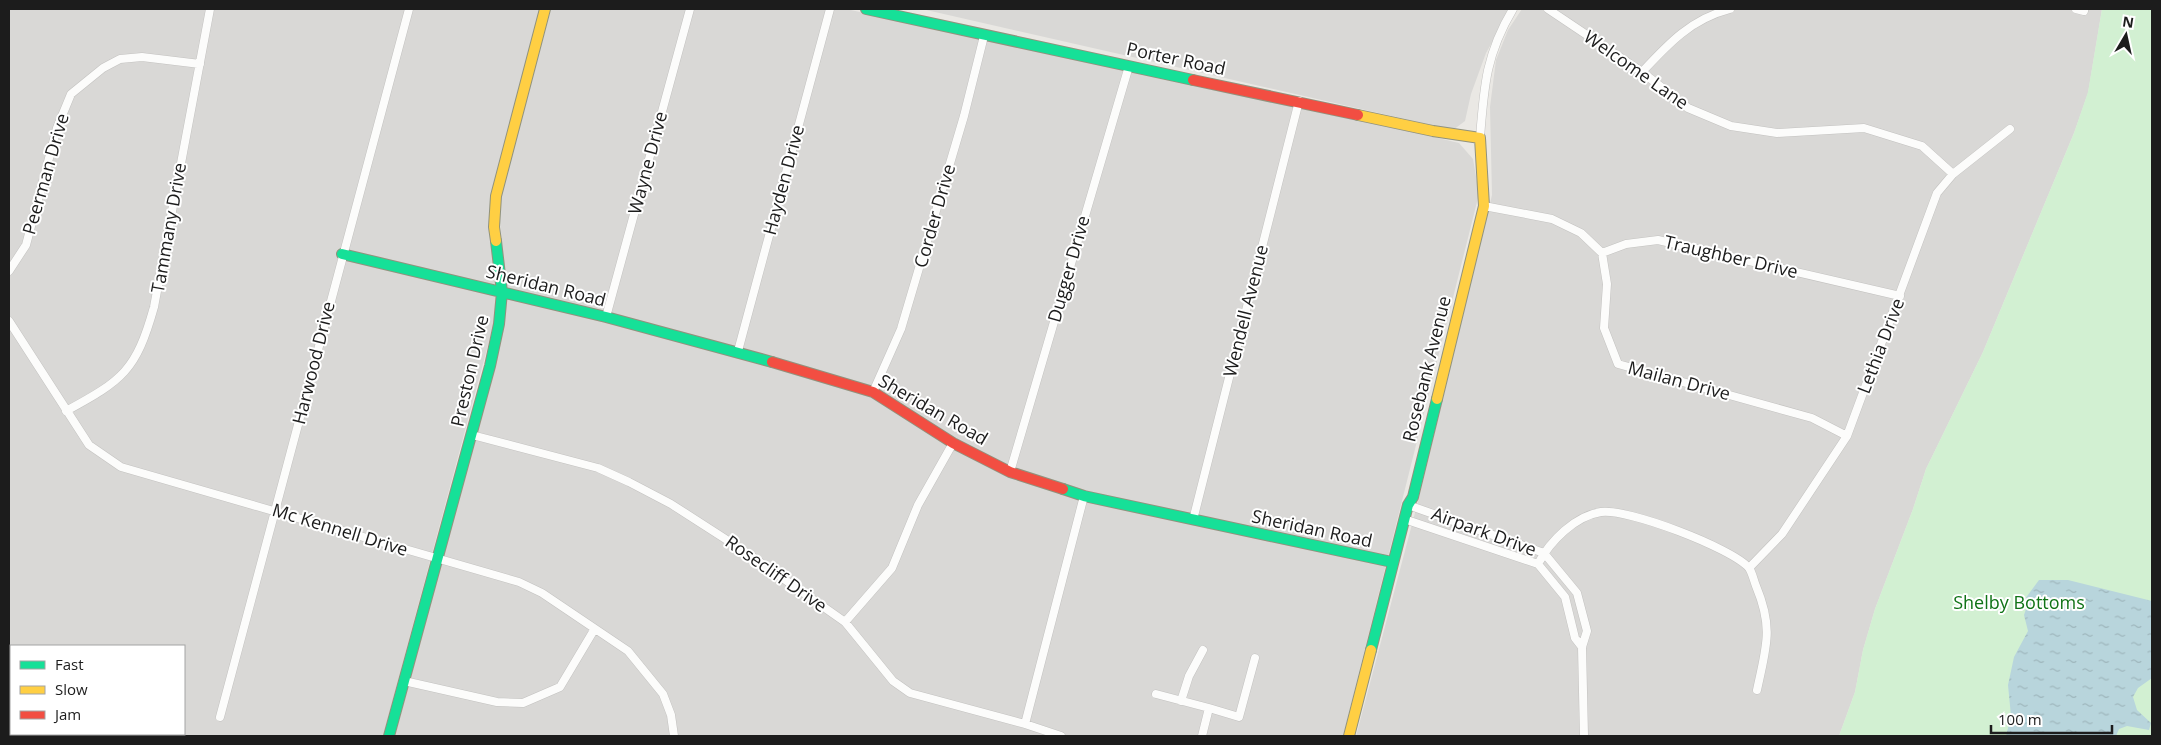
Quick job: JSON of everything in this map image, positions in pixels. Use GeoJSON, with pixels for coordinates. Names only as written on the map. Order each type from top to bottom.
{"type":"FeatureCollection","features":[{"type":"Feature","properties":{"kind":"street","name":"Tammany Drive"},"geometry":{"type":"LineString","coordinates":[[66,411],[99,393],[124,374],[139,353],[154,307],[210,9]]}},
{"type":"Feature","properties":{"kind":"street","name":"Harwood Drive"},"geometry":{"type":"LineString","coordinates":[[220,717],[276,511],[342,254],[409,9]]}},
{"type":"Feature","properties":{"kind":"street","name":"Preston Drive"},"geometry":{"type":"LineString","coordinates":[[389,736],[472,435],[495,341],[502,292],[494,227],[496,196],[545,9]]}},
{"type":"Feature","properties":{"kind":"street","name":"Wayne Drive"},"geometry":{"type":"LineString","coordinates":[[606,317],[690,9]]}},
{"type":"Feature","properties":{"kind":"street","name":"Hayden Drive"},"geometry":{"type":"LineString","coordinates":[[738,351],[830,9]]}},
{"type":"Feature","properties":{"kind":"street","name":"Porter Road"},"geometry":{"type":"LineString","coordinates":[[866,9],[984,36],[1433,131],[1480,138]]}},
{"type":"Feature","properties":{"kind":"street","name":"Rosebank Avenue"},"geometry":{"type":"LineString","coordinates":[[1349,736],[1392,562],[1408,505],[1413,497],[1484,206],[1480,138],[1484,82],[1498,34],[1513,9]]}},
{"type":"Feature","properties":{"kind":"street","name":"Welcome Lane"},"geometry":{"type":"LineString","coordinates":[[1548,9],[1642,72],[1688,108],[1731,126],[1776,133],[1864,128],[1922,146],[1953,174]]}},
{"type":"Feature","properties":{"kind":"street"},"geometry":{"type":"LineString","coordinates":[[1642,72],[1684,30],[1708,16],[1730,9]]}},
{"type":"Feature","properties":{"kind":"street","name":"Corder Drive"},"geometry":{"type":"LineString","coordinates":[[873,392],[901,329],[964,116],[984,36]]}},
{"type":"Feature","properties":{"kind":"street","name":"Peerman Drive"},"geometry":{"type":"LineString","coordinates":[[9,270],[26,245],[56,128],[71,94],[103,68],[120,60],[142,57],[200,64]]}},
{"type":"Feature","properties":{"kind":"street","name":"Dugger Drive"},"geometry":{"type":"LineString","coordinates":[[1010,472],[1129,66]]}},
{"type":"Feature","properties":{"kind":"street","name":"Wendell Avenue"},"geometry":{"type":"LineString","coordinates":[[1194,520],[1298,101]]}},
{"type":"Feature","properties":{"kind":"street","name":"Lethia Drive"},"geometry":{"type":"LineString","coordinates":[[1749,568],[1782,534],[1847,436],[1937,192],[1953,174],[2010,129]]}},
{"type":"Feature","properties":{"kind":"street"},"geometry":{"type":"LineString","coordinates":[[1484,206],[1552,219],[1581,233],[1602,253]]}},
{"type":"Feature","properties":{"kind":"street","name":"Traughber Drive"},"geometry":{"type":"LineString","coordinates":[[1602,253],[1626,244],[1658,240],[1900,296]]}},
{"type":"Feature","properties":{"kind":"street","name":"Mailan Drive"},"geometry":{"type":"LineString","coordinates":[[1602,253],[1607,284],[1604,328],[1618,364],[1812,418],[1847,436]]}},
{"type":"Feature","properties":{"kind":"street","name":"Sheridan Road"},"geometry":{"type":"LineString","coordinates":[[342,254],[606,317],[829,377],[873,392],[953,442],[1010,472],[1084,496],[1392,562]]}},
{"type":"Feature","properties":{"kind":"street","name":"Mc Kennell Drive"},"geometry":{"type":"LineString","coordinates":[[9,321],[89,444],[121,467],[519,582],[542,593],[594,630],[628,651],[663,694],[674,736]]}},
{"type":"Feature","properties":{"kind":"street","name":"Rosecliff Drive"},"geometry":{"type":"LineString","coordinates":[[472,435],[598,468],[672,504],[744,551],[845,622],[893,681],[910,693],[1025,724],[1061,736]]}},
{"type":"Feature","properties":{"kind":"street"},"geometry":{"type":"LineString","coordinates":[[845,622],[892,568],[918,505],[953,442]]}},
{"type":"Feature","properties":{"kind":"street"},"geometry":{"type":"LineString","coordinates":[[1025,724],[1084,496]]}},
{"type":"Feature","properties":{"kind":"street","name":"Airpark Drive"},"geometry":{"type":"LineString","coordinates":[[1408,505],[1544,553],[1577,593],[1587,631],[1582,647],[1584,736]]}},
{"type":"Feature","properties":{"kind":"street"},"geometry":{"type":"LineString","coordinates":[[1538,564],[1544,553],[1572,524],[1601,512],[1629,514],[1715,545],[1749,568],[1764,604],[1768,635],[1757,690]]}},
{"type":"Feature","properties":{"kind":"street","name":"Airpark Drive"},"geometry":{"type":"LineString","coordinates":[[1404,519],[1538,564],[1565,597],[1575,638],[1582,647]]}},
{"type":"Feature","properties":{"kind":"street"},"geometry":{"type":"LineString","coordinates":[[404,681],[497,702],[523,703],[560,687],[594,630]]}},
{"type":"Feature","properties":{"kind":"street"},"geometry":{"type":"LineString","coordinates":[[1181,700],[1189,676],[1204,650]]}},
{"type":"Feature","properties":{"kind":"street"},"geometry":{"type":"LineString","coordinates":[[1156,694],[1239,717],[1255,658]]}},
{"type":"Feature","properties":{"kind":"street"},"geometry":{"type":"LineString","coordinates":[[1202,736],[1209,708]]}},
{"type":"Feature","properties":{"kind":"shaded area"},"geometry":{"type":"Polygon","coordinates":[[[9,9],[541,9],[498,174],[498,308],[383,736],[9,736],[9,9]]]}},
{"type":"Feature","properties":{"kind":"shaded area"},"geometry":{"type":"Polygon","coordinates":[[[551,9],[846,9],[1324,111],[1459,143],[1473,159],[1479,194],[1343,736],[395,736],[490,384],[505,319],[505,274],[500,222],[501,197],[551,9]]]}},
{"type":"Feature","properties":{"kind":"shaded area"},"geometry":{"type":"Polygon","coordinates":[[[922,9],[1511,9],[1486,53],[1471,94],[1465,121],[1453,130],[922,9]]]}},
{"type":"Feature","properties":{"kind":"shaded area"},"geometry":{"type":"Polygon","coordinates":[[[1522,9],[2102,9],[2088,93],[2074,133],[1983,352],[1926,469],[1875,609],[1863,650],[1855,692],[1839,736],[1356,736],[1420,494],[1492,195],[1490,107],[1496,60],[1508,30],[1522,9]]]}},
{"type":"Feature","properties":{"kind":"green space","name":"Shelby Bottoms"},"geometry":{"type":"Polygon","coordinates":[[[2102,9],[2152,9],[2152,736],[1839,736],[1855,692],[1863,650],[1875,609],[1926,469],[1983,352],[2074,133],[2088,92],[2102,9]]]}},
{"type":"Feature","properties":{"kind":"water"},"geometry":{"type":"Polygon","coordinates":[[[2039,580],[2068,580],[2152,601],[2152,678],[2138,688],[2133,697],[2137,710],[2151,723],[2149,730],[2127,726],[2119,729],[2116,736],[2006,736],[2011,716],[2008,685],[2014,657],[2028,631],[2024,615],[2027,606],[2025,599],[2039,580]]]}},
{"type":"Feature","properties":{"kind":"traffic: fast"},"geometry":{"type":"LineString","coordinates":[[866,9],[1193,80]]}},
{"type":"Feature","properties":{"kind":"traffic: fast"},"geometry":{"type":"LineString","coordinates":[[389,736],[490,366],[499,324],[502,292],[496,241]]}},
{"type":"Feature","properties":{"kind":"traffic: fast"},"geometry":{"type":"LineString","coordinates":[[342,254],[606,317],[772,362]]}},
{"type":"Feature","properties":{"kind":"traffic: fast"},"geometry":{"type":"LineString","coordinates":[[1371,650],[1408,505],[1413,497],[1437,399]]}},
{"type":"Feature","properties":{"kind":"traffic: fast"},"geometry":{"type":"LineString","coordinates":[[1063,489],[1084,496],[1392,562]]}},
{"type":"Feature","properties":{"kind":"traffic: slow"},"geometry":{"type":"LineString","coordinates":[[496,241],[494,227],[496,196],[545,9]]}},
{"type":"Feature","properties":{"kind":"traffic: slow"},"geometry":{"type":"LineString","coordinates":[[1358,115],[1433,131],[1480,138],[1484,206],[1437,399]]}},
{"type":"Feature","properties":{"kind":"traffic: slow"},"geometry":{"type":"LineString","coordinates":[[1349,736],[1371,650]]}},
{"type":"Feature","properties":{"kind":"traffic: jam"},"geometry":{"type":"LineString","coordinates":[[1193,80],[1358,115]]}},
{"type":"Feature","properties":{"kind":"traffic: jam"},"geometry":{"type":"LineString","coordinates":[[772,362],[873,392],[953,443],[1010,472],[1063,489]]}}]}
